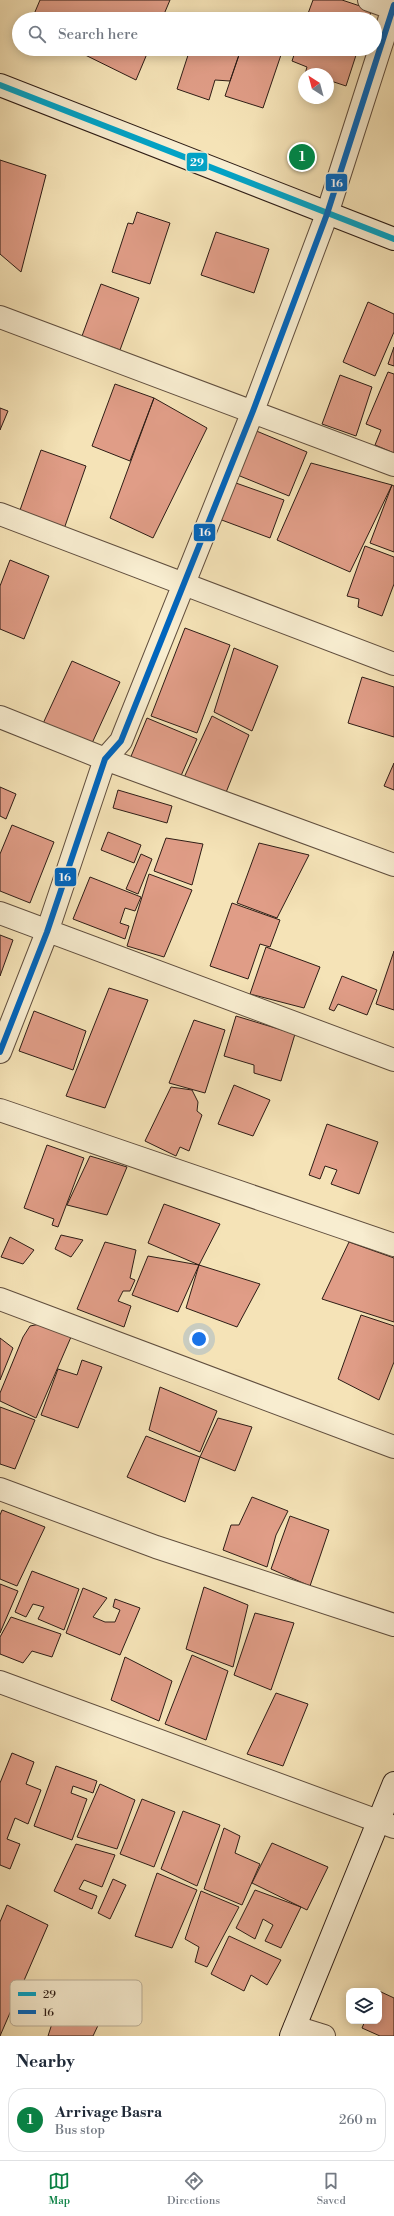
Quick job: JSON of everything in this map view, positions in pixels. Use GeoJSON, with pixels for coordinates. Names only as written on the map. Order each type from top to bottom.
{"type":"FeatureCollection","features":[{"type":"Feature","properties":{"kind":"street"},"geometry":{"type":"LineString","coordinates":[[369,0],[394,8],[382,45]]}},
{"type":"Feature","properties":{"kind":"street"},"geometry":{"type":"LineString","coordinates":[[0,1052],[47,932],[105,759],[121,741],[253,411],[327,214],[378,56]]}},
{"type":"Feature","properties":{"kind":"street"},"geometry":{"type":"LineString","coordinates":[[0,86],[394,239]]}},
{"type":"Feature","properties":{"kind":"street"},"geometry":{"type":"LineString","coordinates":[[0,317],[394,465]]}},
{"type":"Feature","properties":{"kind":"street"},"geometry":{"type":"LineString","coordinates":[[0,514],[394,664]]}},
{"type":"Feature","properties":{"kind":"street"},"geometry":{"type":"LineString","coordinates":[[0,716],[105,759],[394,865]]}},
{"type":"Feature","properties":{"kind":"street"},"geometry":{"type":"LineString","coordinates":[[0,913],[47,932],[394,1060]]}},
{"type":"Feature","properties":{"kind":"street"},"geometry":{"type":"LineString","coordinates":[[0,1110],[394,1245]]}},
{"type":"Feature","properties":{"kind":"street"},"geometry":{"type":"LineString","coordinates":[[0,1299],[394,1447]]}},
{"type":"Feature","properties":{"kind":"street"},"geometry":{"type":"LineString","coordinates":[[0,1489],[156,1546],[394,1625]]}},
{"type":"Feature","properties":{"kind":"street"},"geometry":{"type":"LineString","coordinates":[[0,1682],[386,1824]]}},
{"type":"Feature","properties":{"kind":"street"},"geometry":{"type":"LineString","coordinates":[[324,2036],[293,2032],[386,1824],[394,1783]]}},
{"type":"Feature","properties":{"kind":"building"},"geometry":{"type":"Polygon","coordinates":[[[40,0],[170,0],[165,12],[35,12],[40,0]]]}},
{"type":"Feature","properties":{"kind":"building"},"geometry":{"type":"Polygon","coordinates":[[[313,0],[342,0],[372,10],[371,12],[309,12],[313,0]]]}},
{"type":"Feature","properties":{"kind":"building"},"geometry":{"type":"Polygon","coordinates":[[[87,56],[146,56],[136,80],[87,56]]]}},
{"type":"Feature","properties":{"kind":"building"},"geometry":{"type":"Polygon","coordinates":[[[188,56],[239,56],[230,81],[215,80],[209,100],[177,89],[188,56]]]}},
{"type":"Feature","properties":{"kind":"building"},"geometry":{"type":"Polygon","coordinates":[[[239,56],[281,56],[263,108],[225,96],[239,56]]]}},
{"type":"Feature","properties":{"kind":"building"},"geometry":{"type":"Polygon","coordinates":[[[294,56],[356,56],[346,86],[334,82],[334,68],[307,67],[292,61],[294,56]]]}},
{"type":"Feature","properties":{"kind":"building"},"geometry":{"type":"Polygon","coordinates":[[[0,160],[46,175],[21,272],[0,254],[0,160]]]}},
{"type":"Feature","properties":{"kind":"building"},"geometry":{"type":"Polygon","coordinates":[[[137,212],[170,223],[150,284],[112,272],[128,223],[133,224],[137,212]]]}},
{"type":"Feature","properties":{"kind":"building"},"geometry":{"type":"Polygon","coordinates":[[[216,232],[269,249],[254,293],[201,275],[216,232]]]}},
{"type":"Feature","properties":{"kind":"building"},"geometry":{"type":"Polygon","coordinates":[[[101,284],[139,298],[120,350],[82,336],[101,284]]]}},
{"type":"Feature","properties":{"kind":"building"},"geometry":{"type":"Polygon","coordinates":[[[368,302],[394,314],[394,332],[375,376],[343,362],[368,302]]]}},
{"type":"Feature","properties":{"kind":"building"},"geometry":{"type":"Polygon","coordinates":[[[394,347],[394,366],[388,364],[394,347]]]}},
{"type":"Feature","properties":{"kind":"building"},"geometry":{"type":"Polygon","coordinates":[[[388,372],[394,374],[394,453],[375,445],[381,430],[366,424],[388,372]]]}},
{"type":"Feature","properties":{"kind":"building"},"geometry":{"type":"Polygon","coordinates":[[[340,375],[372,387],[356,436],[322,424],[340,375]]]}},
{"type":"Feature","properties":{"kind":"building"},"geometry":{"type":"Polygon","coordinates":[[[115,384],[154,398],[130,461],[92,446],[115,384]]]}},
{"type":"Feature","properties":{"kind":"building"},"geometry":{"type":"Polygon","coordinates":[[[154,398],[207,428],[153,538],[110,518],[154,398]]]}},
{"type":"Feature","properties":{"kind":"building"},"geometry":{"type":"Polygon","coordinates":[[[0,408],[8,411],[0,430],[0,408]]]}},
{"type":"Feature","properties":{"kind":"building"},"geometry":{"type":"Polygon","coordinates":[[[254,430],[307,452],[289,496],[235,474],[254,430]]]}},
{"type":"Feature","properties":{"kind":"building"},"geometry":{"type":"Polygon","coordinates":[[[41,450],[86,466],[64,529],[19,513],[41,450]]]}},
{"type":"Feature","properties":{"kind":"building"},"geometry":{"type":"Polygon","coordinates":[[[311,463],[392,485],[350,572],[277,540],[311,463]]]}},
{"type":"Feature","properties":{"kind":"building"},"geometry":{"type":"Polygon","coordinates":[[[233,482],[284,500],[270,538],[219,519],[233,482]]]}},
{"type":"Feature","properties":{"kind":"building"},"geometry":{"type":"Polygon","coordinates":[[[392,485],[394,486],[394,552],[370,543],[392,485]]]}},
{"type":"Feature","properties":{"kind":"building"},"geometry":{"type":"Polygon","coordinates":[[[365,546],[394,557],[394,584],[382,616],[358,607],[359,599],[347,596],[365,546]]]}},
{"type":"Feature","properties":{"kind":"building"},"geometry":{"type":"Polygon","coordinates":[[[10,560],[49,576],[24,639],[0,629],[0,586],[10,560]]]}},
{"type":"Feature","properties":{"kind":"building"},"geometry":{"type":"Polygon","coordinates":[[[185,628],[230,645],[197,733],[151,716],[185,628]]]}},
{"type":"Feature","properties":{"kind":"building"},"geometry":{"type":"Polygon","coordinates":[[[234,648],[278,666],[252,731],[214,712],[234,648]]]}},
{"type":"Feature","properties":{"kind":"building"},"geometry":{"type":"Polygon","coordinates":[[[72,661],[120,682],[88,752],[40,730],[72,661]]]}},
{"type":"Feature","properties":{"kind":"building"},"geometry":{"type":"Polygon","coordinates":[[[362,677],[394,687],[394,737],[348,723],[362,677]]]}},
{"type":"Feature","properties":{"kind":"building"},"geometry":{"type":"Polygon","coordinates":[[[212,716],[249,735],[225,795],[182,782],[212,716]]]}},
{"type":"Feature","properties":{"kind":"building"},"geometry":{"type":"Polygon","coordinates":[[[147,718],[197,739],[177,785],[127,766],[147,718]]]}},
{"type":"Feature","properties":{"kind":"building"},"geometry":{"type":"Polygon","coordinates":[[[394,763],[394,790],[384,786],[394,763]]]}},
{"type":"Feature","properties":{"kind":"building"},"geometry":{"type":"Polygon","coordinates":[[[0,787],[16,794],[6,819],[0,816],[0,787]]]}},
{"type":"Feature","properties":{"kind":"building"},"geometry":{"type":"Polygon","coordinates":[[[118,790],[172,806],[167,823],[113,808],[118,790]]]}},
{"type":"Feature","properties":{"kind":"building"},"geometry":{"type":"Polygon","coordinates":[[[12,825],[54,842],[30,903],[0,891],[0,854],[12,825]]]}},
{"type":"Feature","properties":{"kind":"building"},"geometry":{"type":"Polygon","coordinates":[[[108,832],[141,845],[134,863],[101,850],[108,832]]]}},
{"type":"Feature","properties":{"kind":"building"},"geometry":{"type":"Polygon","coordinates":[[[166,838],[203,844],[192,885],[154,871],[166,838]]]}},
{"type":"Feature","properties":{"kind":"building"},"geometry":{"type":"Polygon","coordinates":[[[259,843],[309,855],[277,918],[237,903],[259,843]]]}},
{"type":"Feature","properties":{"kind":"building"},"geometry":{"type":"Polygon","coordinates":[[[141,854],[152,859],[138,894],[126,889],[141,854]]]}},
{"type":"Feature","properties":{"kind":"building"},"geometry":{"type":"Polygon","coordinates":[[[149,874],[192,890],[164,957],[127,946],[149,874]]]}},
{"type":"Feature","properties":{"kind":"building"},"geometry":{"type":"Polygon","coordinates":[[[90,877],[141,897],[135,911],[125,908],[120,923],[129,926],[125,939],[73,919],[90,877]]]}},
{"type":"Feature","properties":{"kind":"building"},"geometry":{"type":"Polygon","coordinates":[[[232,903],[280,920],[270,947],[260,944],[248,979],[210,966],[232,903]]]}},
{"type":"Feature","properties":{"kind":"building"},"geometry":{"type":"Polygon","coordinates":[[[0,935],[13,940],[0,976],[0,935]]]}},
{"type":"Feature","properties":{"kind":"building"},"geometry":{"type":"Polygon","coordinates":[[[266,947],[320,967],[304,1008],[250,994],[266,947]]]}},
{"type":"Feature","properties":{"kind":"building"},"geometry":{"type":"Polygon","coordinates":[[[394,951],[394,1010],[376,1004],[394,951]]]}},
{"type":"Feature","properties":{"kind":"building"},"geometry":{"type":"Polygon","coordinates":[[[342,976],[377,990],[367,1015],[338,1004],[334,1011],[329,1009],[342,976]]]}},
{"type":"Feature","properties":{"kind":"building"},"geometry":{"type":"Polygon","coordinates":[[[109,988],[148,1000],[105,1108],[66,1096],[109,988]]]}},
{"type":"Feature","properties":{"kind":"building"},"geometry":{"type":"Polygon","coordinates":[[[34,1011],[86,1031],[73,1070],[19,1051],[34,1011]]]}},
{"type":"Feature","properties":{"kind":"building"},"geometry":{"type":"Polygon","coordinates":[[[236,1016],[295,1034],[281,1081],[254,1073],[254,1065],[224,1056],[236,1016]]]}},
{"type":"Feature","properties":{"kind":"building"},"geometry":{"type":"Polygon","coordinates":[[[194,1020],[225,1030],[205,1093],[169,1083],[194,1020]]]}},
{"type":"Feature","properties":{"kind":"building"},"geometry":{"type":"Polygon","coordinates":[[[234,1085],[270,1100],[253,1136],[218,1124],[234,1085]]]}},
{"type":"Feature","properties":{"kind":"building"},"geometry":{"type":"Polygon","coordinates":[[[171,1087],[192,1090],[198,1102],[197,1111],[202,1115],[189,1151],[180,1147],[176,1156],[145,1141],[171,1087]]]}},
{"type":"Feature","properties":{"kind":"building"},"geometry":{"type":"Polygon","coordinates":[[[327,1124],[378,1142],[359,1194],[331,1184],[337,1170],[325,1166],[320,1179],[309,1175],[327,1124]]]}},
{"type":"Feature","properties":{"kind":"building"},"geometry":{"type":"Polygon","coordinates":[[[47,1145],[84,1158],[58,1227],[52,1225],[54,1219],[24,1208],[47,1145]]]}},
{"type":"Feature","properties":{"kind":"building"},"geometry":{"type":"Polygon","coordinates":[[[90,1156],[127,1167],[107,1215],[67,1205],[90,1156]]]}},
{"type":"Feature","properties":{"kind":"building"},"geometry":{"type":"Polygon","coordinates":[[[164,1204],[220,1224],[199,1265],[148,1243],[164,1204]]]}},
{"type":"Feature","properties":{"kind":"building"},"geometry":{"type":"Polygon","coordinates":[[[61,1235],[83,1240],[71,1257],[55,1249],[61,1235]]]}},
{"type":"Feature","properties":{"kind":"building"},"geometry":{"type":"Polygon","coordinates":[[[10,1237],[34,1250],[23,1264],[1,1257],[10,1237]]]}},
{"type":"Feature","properties":{"kind":"building"},"geometry":{"type":"Polygon","coordinates":[[[105,1242],[136,1250],[130,1278],[135,1280],[130,1291],[123,1291],[118,1301],[131,1306],[124,1327],[77,1309],[105,1242]]]}},
{"type":"Feature","properties":{"kind":"building"},"geometry":{"type":"Polygon","coordinates":[[[349,1242],[394,1258],[394,1322],[322,1299],[349,1242]]]}},
{"type":"Feature","properties":{"kind":"building"},"geometry":{"type":"Polygon","coordinates":[[[148,1256],[199,1265],[178,1312],[132,1295],[148,1256]]]}},
{"type":"Feature","properties":{"kind":"building"},"geometry":{"type":"Polygon","coordinates":[[[199,1265],[260,1284],[237,1327],[186,1308],[199,1265]]]}},
{"type":"Feature","properties":{"kind":"building"},"geometry":{"type":"Polygon","coordinates":[[[361,1315],[394,1326],[394,1362],[379,1400],[338,1379],[361,1315]]]}},
{"type":"Feature","properties":{"kind":"building"},"geometry":{"type":"Polygon","coordinates":[[[40,1324],[71,1337],[36,1418],[0,1401],[0,1393],[23,1337],[30,1326],[40,1324]]]}},
{"type":"Feature","properties":{"kind":"building"},"geometry":{"type":"Polygon","coordinates":[[[0,1338],[13,1348],[0,1380],[0,1338]]]}},
{"type":"Feature","properties":{"kind":"building"},"geometry":{"type":"Polygon","coordinates":[[[82,1360],[102,1367],[78,1428],[41,1415],[58,1369],[77,1375],[82,1360]]]}},
{"type":"Feature","properties":{"kind":"building"},"geometry":{"type":"Polygon","coordinates":[[[160,1387],[217,1411],[200,1452],[149,1430],[160,1387]]]}},
{"type":"Feature","properties":{"kind":"building"},"geometry":{"type":"Polygon","coordinates":[[[0,1407],[35,1420],[15,1469],[0,1464],[0,1407]]]}},
{"type":"Feature","properties":{"kind":"building"},"geometry":{"type":"Polygon","coordinates":[[[218,1418],[252,1427],[235,1471],[200,1457],[218,1418]]]}},
{"type":"Feature","properties":{"kind":"building"},"geometry":{"type":"Polygon","coordinates":[[[146,1436],[200,1457],[185,1502],[127,1477],[146,1436]]]}},
{"type":"Feature","properties":{"kind":"building"},"geometry":{"type":"Polygon","coordinates":[[[252,1497],[288,1511],[276,1535],[267,1567],[223,1550],[231,1525],[239,1525],[252,1497]]]}},
{"type":"Feature","properties":{"kind":"building"},"geometry":{"type":"Polygon","coordinates":[[[2,1510],[45,1527],[17,1586],[0,1579],[0,1515],[2,1510]]]}},
{"type":"Feature","properties":{"kind":"building"},"geometry":{"type":"Polygon","coordinates":[[[290,1516],[329,1530],[310,1586],[271,1569],[290,1516]]]}},
{"type":"Feature","properties":{"kind":"building"},"geometry":{"type":"Polygon","coordinates":[[[32,1571],[79,1589],[64,1630],[38,1619],[44,1607],[33,1604],[26,1617],[15,1612],[32,1571]]]}},
{"type":"Feature","properties":{"kind":"building"},"geometry":{"type":"Polygon","coordinates":[[[0,1584],[18,1591],[0,1633],[0,1584]]]}},
{"type":"Feature","properties":{"kind":"building"},"geometry":{"type":"Polygon","coordinates":[[[204,1587],[248,1605],[233,1667],[186,1649],[204,1587]]]}},
{"type":"Feature","properties":{"kind":"building"},"geometry":{"type":"Polygon","coordinates":[[[83,1588],[107,1598],[93,1617],[105,1622],[115,1622],[120,1610],[113,1607],[115,1599],[140,1608],[120,1655],[66,1633],[83,1588]]]}},
{"type":"Feature","properties":{"kind":"building"},"geometry":{"type":"Polygon","coordinates":[[[255,1613],[294,1623],[271,1690],[234,1675],[255,1613]]]}},
{"type":"Feature","properties":{"kind":"building"},"geometry":{"type":"Polygon","coordinates":[[[11,1617],[61,1634],[52,1657],[32,1651],[23,1663],[0,1654],[0,1637],[11,1617]]]}},
{"type":"Feature","properties":{"kind":"building"},"geometry":{"type":"Polygon","coordinates":[[[192,1655],[228,1671],[206,1740],[165,1724],[192,1655]]]}},
{"type":"Feature","properties":{"kind":"building"},"geometry":{"type":"Polygon","coordinates":[[[125,1657],[172,1681],[159,1721],[111,1700],[125,1657]]]}},
{"type":"Feature","properties":{"kind":"building"},"geometry":{"type":"Polygon","coordinates":[[[276,1693],[308,1704],[283,1766],[247,1754],[276,1693]]]}},
{"type":"Feature","properties":{"kind":"building"},"geometry":{"type":"Polygon","coordinates":[[[12,1753],[34,1762],[26,1784],[41,1790],[28,1824],[15,1818],[7,1839],[20,1844],[10,1869],[0,1865],[0,1783],[12,1753]]]}},
{"type":"Feature","properties":{"kind":"building"},"geometry":{"type":"Polygon","coordinates":[[[56,1766],[97,1781],[93,1793],[73,1786],[71,1793],[87,1799],[72,1840],[34,1826],[56,1766]]]}},
{"type":"Feature","properties":{"kind":"building"},"geometry":{"type":"Polygon","coordinates":[[[100,1784],[135,1800],[117,1849],[77,1837],[100,1784]]]}},
{"type":"Feature","properties":{"kind":"building"},"geometry":{"type":"Polygon","coordinates":[[[142,1799],[175,1812],[154,1867],[120,1854],[142,1799]]]}},
{"type":"Feature","properties":{"kind":"building"},"geometry":{"type":"Polygon","coordinates":[[[183,1811],[220,1825],[197,1886],[161,1869],[183,1811]]]}},
{"type":"Feature","properties":{"kind":"building"},"geometry":{"type":"Polygon","coordinates":[[[224,1828],[240,1836],[235,1853],[260,1864],[242,1905],[204,1889],[224,1828]]]}},
{"type":"Feature","properties":{"kind":"building"},"geometry":{"type":"Polygon","coordinates":[[[272,1843],[328,1867],[307,1910],[252,1883],[272,1843]]]}},
{"type":"Feature","properties":{"kind":"building"},"geometry":{"type":"Polygon","coordinates":[[[76,1844],[115,1855],[102,1887],[84,1880],[79,1889],[97,1896],[92,1909],[54,1891],[76,1844]]]}},
{"type":"Feature","properties":{"kind":"building"},"geometry":{"type":"Polygon","coordinates":[[[157,1873],[197,1890],[172,1948],[135,1936],[157,1873]]]}},
{"type":"Feature","properties":{"kind":"building"},"geometry":{"type":"Polygon","coordinates":[[[113,1879],[126,1885],[110,1919],[98,1913],[113,1879]]]}},
{"type":"Feature","properties":{"kind":"building"},"geometry":{"type":"Polygon","coordinates":[[[255,1890],[301,1907],[281,1948],[265,1941],[273,1925],[263,1919],[255,1939],[236,1928],[255,1890]]]}},
{"type":"Feature","properties":{"kind":"building"},"geometry":{"type":"Polygon","coordinates":[[[201,1891],[239,1907],[207,1967],[195,1962],[199,1947],[185,1939],[201,1891]]]}},
{"type":"Feature","properties":{"kind":"building"},"geometry":{"type":"Polygon","coordinates":[[[7,1905],[48,1925],[24,1980],[10,1980],[10,2013],[0,2036],[0,1922],[7,1905]]]}},
{"type":"Feature","properties":{"kind":"building"},"geometry":{"type":"Polygon","coordinates":[[[229,1936],[281,1960],[267,1985],[251,1975],[244,1991],[211,1974],[229,1936]]]}},
{"type":"Feature","properties":{"kind":"building"},"geometry":{"type":"Polygon","coordinates":[[[382,1992],[394,1998],[394,2036],[380,2036],[362,2028],[364,2024],[382,2024],[382,1992]]]}},
{"type":"Feature","properties":{"kind":"building"},"geometry":{"type":"Polygon","coordinates":[[[51,2026],[98,2026],[93,2036],[48,2036],[51,2026]]]}},
{"type":"Feature","properties":{"kind":"transit line","name":"16"},"geometry":{"type":"LineString","coordinates":[[382,42],[394,5]]}},
{"type":"Feature","properties":{"kind":"transit line","name":"16"},"geometry":{"type":"LineString","coordinates":[[0,1052],[47,932],[105,759],[121,741],[253,411],[327,214],[378,56]]}},
{"type":"Feature","properties":{"kind":"transit line","name":"29"},"geometry":{"type":"LineString","coordinates":[[0,85],[394,239]]}},
{"type":"Feature","properties":{"kind":"place","name":"Arrivage Basra"},"geometry":{"type":"Point","coordinates":[302,157]}}]}
